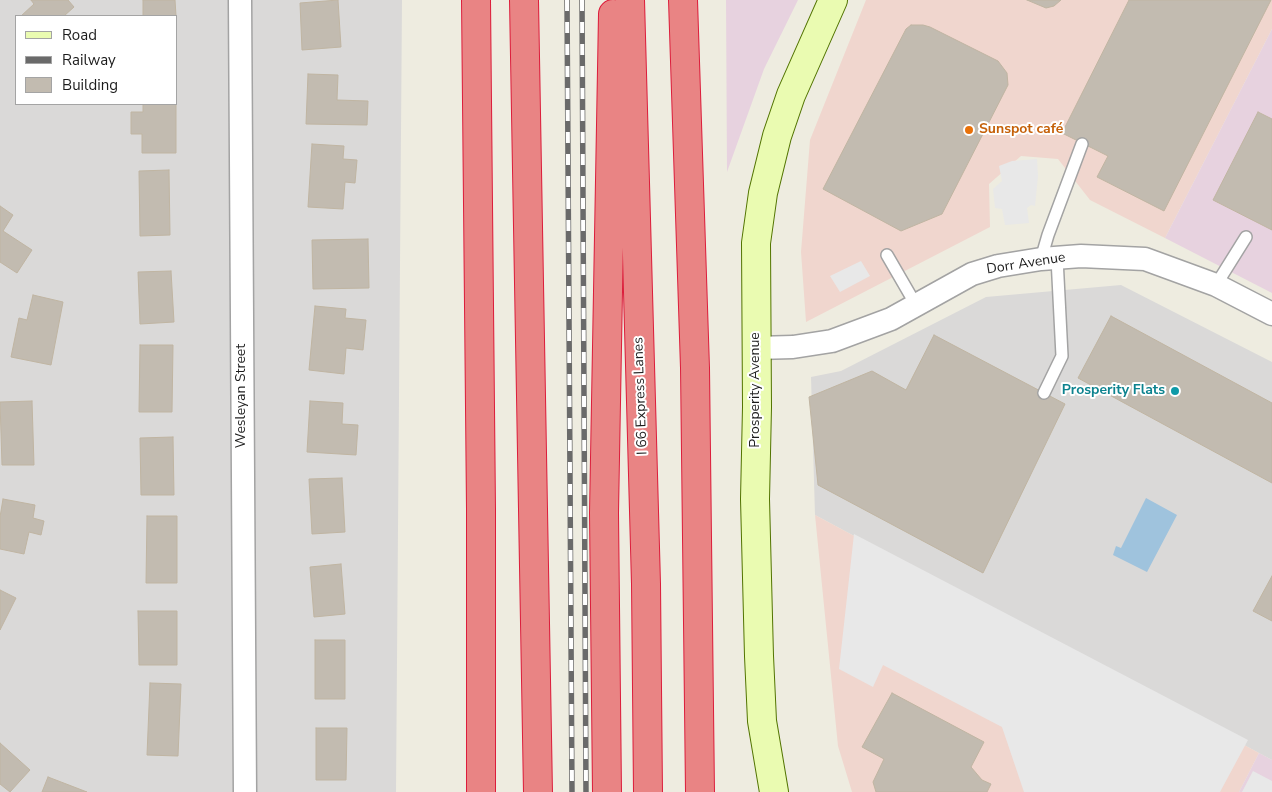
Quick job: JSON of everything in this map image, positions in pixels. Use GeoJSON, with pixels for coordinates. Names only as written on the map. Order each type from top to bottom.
{"type":"FeatureCollection","features":[{"type":"Feature","properties":{"kind":"highway"},"geometry":{"type":"LineString","coordinates":[[476,0],[481,509],[480,792]]}},
{"type":"Feature","properties":{"kind":"highway"},"geometry":{"type":"LineString","coordinates":[[524,0],[538,792]]}},
{"type":"Feature","properties":{"kind":"highway"},"geometry":{"type":"LineString","coordinates":[[607,792],[604,513],[613,0]]}},
{"type":"Feature","properties":{"kind":"highway","name":"I 66 Express Lanes"},"geometry":{"type":"LineString","coordinates":[[630,0],[646,584],[648,792]]}},
{"type":"Feature","properties":{"kind":"highway"},"geometry":{"type":"LineString","coordinates":[[682,0],[695,378],[700,792]]}},
{"type":"Feature","properties":{"kind":"main road","name":"Prosperity Avenue"},"geometry":{"type":"LineString","coordinates":[[774,792],[762,721],[760,673],[755,499],[757,407],[756,244],[766,176],[783,118],[833,0]]}},
{"type":"Feature","properties":{"kind":"street","name":"Wesleyan Street"},"geometry":{"type":"LineString","coordinates":[[240,0],[245,792]]}},
{"type":"Feature","properties":{"kind":"street","name":"Dorr Avenue"},"geometry":{"type":"LineString","coordinates":[[756,348],[793,347],[832,341],[892,319],[972,274],[998,266],[1081,256],[1146,259],[1216,285],[1272,314]]}},
{"type":"Feature","properties":{"kind":"lane"},"geometry":{"type":"LineString","coordinates":[[1044,393],[1062,356],[1049,259],[1048,235],[1082,144]]}},
{"type":"Feature","properties":{"kind":"lane"},"geometry":{"type":"LineString","coordinates":[[1216,285],[1246,237]]}},
{"type":"Feature","properties":{"kind":"lane"},"geometry":{"type":"LineString","coordinates":[[888,254],[916,305]]}},
{"type":"Feature","properties":{"kind":"shaded area"},"geometry":{"type":"Polygon","coordinates":[[[0,0],[402,0],[396,792],[0,792],[0,0]]]}},
{"type":"Feature","properties":{"kind":"shaded area"},"geometry":{"type":"Polygon","coordinates":[[[726,0],[798,0],[764,69],[727,172],[726,0]]]}},
{"type":"Feature","properties":{"kind":"shaded area"},"geometry":{"type":"Polygon","coordinates":[[[866,0],[1272,0],[1272,29],[1165,238],[1090,200],[1058,159],[1021,156],[989,184],[990,227],[806,322],[801,252],[810,140],[866,0]]]}},
{"type":"Feature","properties":{"kind":"shaded area"},"geometry":{"type":"Polygon","coordinates":[[[1272,29],[1272,293],[1165,238],[1272,29]]]}},
{"type":"Feature","properties":{"kind":"shaded area"},"geometry":{"type":"Polygon","coordinates":[[[1037,159],[1038,176],[1035,206],[1031,205],[1027,208],[1029,223],[1005,225],[1002,209],[995,208],[993,189],[1002,181],[999,166],[1012,161],[1037,159]]]}},
{"type":"Feature","properties":{"kind":"shaded area"},"geometry":{"type":"Polygon","coordinates":[[[861,261],[870,276],[840,292],[830,276],[861,261]]]}},
{"type":"Feature","properties":{"kind":"shaded area"},"geometry":{"type":"Polygon","coordinates":[[[1121,285],[1272,362],[1272,760],[815,515],[811,377],[841,371],[986,297],[1121,285]]]}},
{"type":"Feature","properties":{"kind":"shaded area"},"geometry":{"type":"Polygon","coordinates":[[[815,515],[1259,753],[1239,792],[852,792],[838,746],[815,515]]]}},
{"type":"Feature","properties":{"kind":"shaded area"},"geometry":{"type":"Polygon","coordinates":[[[854,534],[1248,740],[1220,792],[1024,792],[1002,727],[883,665],[873,687],[839,669],[854,534]]]}},
{"type":"Feature","properties":{"kind":"shaded area"},"geometry":{"type":"Polygon","coordinates":[[[1259,753],[1272,760],[1272,792],[1239,792],[1259,753]]]}},
{"type":"Feature","properties":{"kind":"shaded area"},"geometry":{"type":"Polygon","coordinates":[[[1253,771],[1272,781],[1272,792],[1242,792],[1253,771]]]}},
{"type":"Feature","properties":{"kind":"water"},"geometry":{"type":"Polygon","coordinates":[[[1146,498],[1177,515],[1147,572],[1113,555],[1116,546],[1121,548],[1146,498]]]}},
{"type":"Feature","properties":{"kind":"building"},"geometry":{"type":"Polygon","coordinates":[[[31,0],[68,0],[74,7],[65,15],[22,15],[34,4],[31,0]]]}},
{"type":"Feature","properties":{"kind":"building"},"geometry":{"type":"Polygon","coordinates":[[[143,0],[175,0],[176,15],[143,15],[143,0]]]}},
{"type":"Feature","properties":{"kind":"building"},"geometry":{"type":"Polygon","coordinates":[[[338,0],[341,47],[302,50],[300,3],[338,0]]]}},
{"type":"Feature","properties":{"kind":"building"},"geometry":{"type":"Polygon","coordinates":[[[1027,0],[1061,0],[1054,6],[1046,8],[1027,0]]]}},
{"type":"Feature","properties":{"kind":"building"},"geometry":{"type":"Polygon","coordinates":[[[1129,0],[1271,0],[1164,211],[1097,177],[1108,156],[1062,133],[1129,0]]]}},
{"type":"Feature","properties":{"kind":"building"},"geometry":{"type":"Polygon","coordinates":[[[911,25],[930,27],[998,61],[1007,73],[1008,85],[942,214],[901,231],[823,189],[906,29],[911,25]]]}},
{"type":"Feature","properties":{"kind":"building"},"geometry":{"type":"Polygon","coordinates":[[[308,74],[338,75],[337,100],[368,101],[367,125],[306,124],[308,74]]]}},
{"type":"Feature","properties":{"kind":"building"},"geometry":{"type":"Polygon","coordinates":[[[143,105],[176,105],[176,153],[142,153],[142,134],[131,134],[131,112],[143,112],[143,105]]]}},
{"type":"Feature","properties":{"kind":"building"},"geometry":{"type":"Polygon","coordinates":[[[1258,112],[1272,119],[1272,230],[1213,200],[1258,112]]]}},
{"type":"Feature","properties":{"kind":"building"},"geometry":{"type":"Polygon","coordinates":[[[312,144],[344,146],[343,159],[357,160],[355,183],[345,182],[343,209],[308,207],[312,144]]]}},
{"type":"Feature","properties":{"kind":"building"},"geometry":{"type":"Polygon","coordinates":[[[169,170],[170,235],[140,236],[139,171],[169,170]]]}},
{"type":"Feature","properties":{"kind":"building"},"geometry":{"type":"Polygon","coordinates":[[[0,206],[13,215],[3,231],[32,250],[17,273],[0,262],[0,206]]]}},
{"type":"Feature","properties":{"kind":"building"},"geometry":{"type":"Polygon","coordinates":[[[368,239],[369,288],[313,289],[312,240],[368,239]]]}},
{"type":"Feature","properties":{"kind":"building"},"geometry":{"type":"Polygon","coordinates":[[[171,271],[174,322],[140,324],[138,272],[171,271]]]}},
{"type":"Feature","properties":{"kind":"building"},"geometry":{"type":"Polygon","coordinates":[[[33,295],[63,302],[51,365],[11,357],[19,318],[27,320],[33,295]]]}},
{"type":"Feature","properties":{"kind":"building"},"geometry":{"type":"Polygon","coordinates":[[[315,306],[346,309],[345,318],[366,320],[363,350],[346,348],[344,374],[309,370],[315,306]]]}},
{"type":"Feature","properties":{"kind":"building","name":"Prosperity Flats"},"geometry":{"type":"Polygon","coordinates":[[[1111,316],[1272,403],[1272,483],[1078,378],[1111,316]]]}},
{"type":"Feature","properties":{"kind":"building"},"geometry":{"type":"Polygon","coordinates":[[[934,335],[1065,404],[983,573],[818,485],[809,397],[872,371],[906,390],[934,335]]]}},
{"type":"Feature","properties":{"kind":"building"},"geometry":{"type":"Polygon","coordinates":[[[140,345],[173,345],[172,412],[139,412],[140,345]]]}},
{"type":"Feature","properties":{"kind":"building"},"geometry":{"type":"Polygon","coordinates":[[[32,401],[34,465],[2,465],[0,402],[32,401]]]}},
{"type":"Feature","properties":{"kind":"building"},"geometry":{"type":"Polygon","coordinates":[[[310,401],[343,403],[342,424],[358,425],[356,455],[307,452],[310,401]]]}},
{"type":"Feature","properties":{"kind":"building"},"geometry":{"type":"Polygon","coordinates":[[[173,437],[174,495],[141,495],[140,438],[173,437]]]}},
{"type":"Feature","properties":{"kind":"building"},"geometry":{"type":"Polygon","coordinates":[[[342,478],[345,532],[312,534],[309,479],[342,478]]]}},
{"type":"Feature","properties":{"kind":"building"},"geometry":{"type":"Polygon","coordinates":[[[3,499],[35,505],[33,518],[44,521],[41,535],[29,532],[24,554],[0,549],[0,517],[3,499]]]}},
{"type":"Feature","properties":{"kind":"building"},"geometry":{"type":"Polygon","coordinates":[[[147,516],[177,516],[177,583],[146,583],[147,516]]]}},
{"type":"Feature","properties":{"kind":"building"},"geometry":{"type":"Polygon","coordinates":[[[341,564],[345,614],[314,617],[310,567],[341,564]]]}},
{"type":"Feature","properties":{"kind":"building"},"geometry":{"type":"Polygon","coordinates":[[[1272,576],[1272,621],[1253,611],[1272,576]]]}},
{"type":"Feature","properties":{"kind":"building"},"geometry":{"type":"Polygon","coordinates":[[[0,590],[16,598],[0,630],[0,590]]]}},
{"type":"Feature","properties":{"kind":"building"},"geometry":{"type":"Polygon","coordinates":[[[138,611],[177,611],[177,665],[139,665],[138,611]]]}},
{"type":"Feature","properties":{"kind":"building"},"geometry":{"type":"Polygon","coordinates":[[[315,640],[345,640],[345,699],[315,699],[315,640]]]}},
{"type":"Feature","properties":{"kind":"building"},"geometry":{"type":"Polygon","coordinates":[[[150,683],[181,684],[178,756],[147,755],[150,683]]]}},
{"type":"Feature","properties":{"kind":"building"},"geometry":{"type":"Polygon","coordinates":[[[892,693],[984,742],[971,767],[982,780],[991,784],[987,792],[876,792],[873,782],[884,759],[862,747],[892,693]]]}},
{"type":"Feature","properties":{"kind":"building"},"geometry":{"type":"Polygon","coordinates":[[[316,728],[347,728],[346,780],[316,780],[316,728]]]}},
{"type":"Feature","properties":{"kind":"building"},"geometry":{"type":"Polygon","coordinates":[[[0,743],[30,770],[10,792],[0,784],[0,743]]]}},
{"type":"Feature","properties":{"kind":"building"},"geometry":{"type":"Polygon","coordinates":[[[48,777],[87,792],[42,792],[48,777]]]}},
{"type":"Feature","properties":{"kind":"railway"},"geometry":{"type":"LineString","coordinates":[[567,0],[572,792]]}},
{"type":"Feature","properties":{"kind":"railway"},"geometry":{"type":"LineString","coordinates":[[582,0],[586,792]]}},
{"type":"Feature","properties":{"kind":"place","name":"Sunspot café"},"geometry":{"type":"Point","coordinates":[969,130]}},
{"type":"Feature","properties":{"kind":"place","name":"Prosperity Flats"},"geometry":{"type":"Point","coordinates":[1175,391]}}]}
